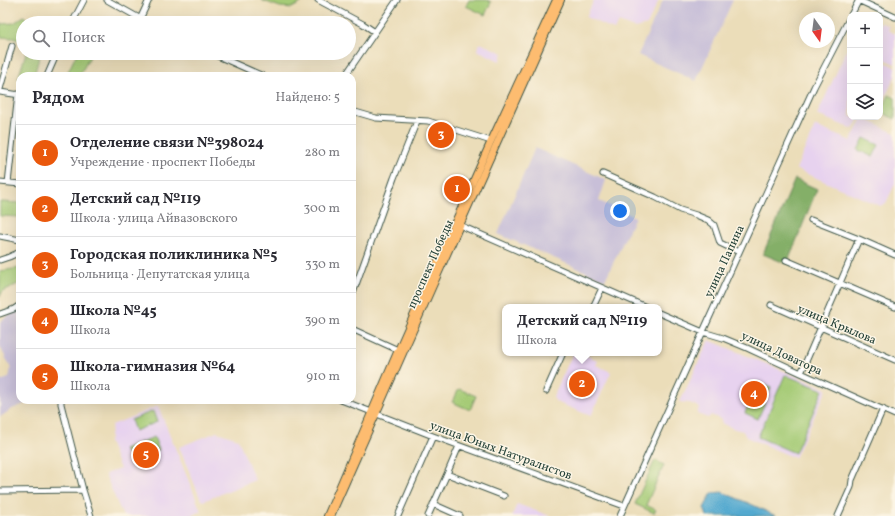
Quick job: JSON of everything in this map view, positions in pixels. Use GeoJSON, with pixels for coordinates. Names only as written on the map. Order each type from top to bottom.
{"type":"FeatureCollection","features":[{"type":"Feature","properties":{"kind":"main road","name":"проспект Победы"},"geometry":{"type":"LineString","coordinates":[[327,516],[457,224],[491,141],[556,0]]}},
{"type":"Feature","properties":{"kind":"main road","name":"проспект Победы"},"geometry":{"type":"LineString","coordinates":[[331,516],[374,413],[398,350],[561,0]]}},
{"type":"Feature","properties":{"kind":"street"},"geometry":{"type":"LineString","coordinates":[[76,16],[84,0]]}},
{"type":"Feature","properties":{"kind":"street"},"geometry":{"type":"LineString","coordinates":[[107,0],[135,16]]}},
{"type":"Feature","properties":{"kind":"street"},"geometry":{"type":"LineString","coordinates":[[141,16],[149,0]]}},
{"type":"Feature","properties":{"kind":"street"},"geometry":{"type":"LineString","coordinates":[[318,0],[349,16]]}},
{"type":"Feature","properties":{"kind":"street"},"geometry":{"type":"LineString","coordinates":[[348,72],[397,0]]}},
{"type":"Feature","properties":{"kind":"street"},"geometry":{"type":"LineString","coordinates":[[859,0],[895,17]]}},
{"type":"Feature","properties":{"kind":"street","name":"улица Папина"},"geometry":{"type":"LineString","coordinates":[[853,12],[859,0]]}},
{"type":"Feature","properties":{"kind":"street"},"geometry":{"type":"LineString","coordinates":[[356,20],[376,32]]}},
{"type":"Feature","properties":{"kind":"street","name":"улица Папина"},"geometry":{"type":"LineString","coordinates":[[620,516],[814,87],[847,24]]}},
{"type":"Feature","properties":{"kind":"street"},"geometry":{"type":"LineString","coordinates":[[0,89],[12,46]]}},
{"type":"Feature","properties":{"kind":"street"},"geometry":{"type":"LineString","coordinates":[[49,72],[54,60]]}},
{"type":"Feature","properties":{"kind":"street"},"geometry":{"type":"LineString","coordinates":[[227,60],[254,72]]}},
{"type":"Feature","properties":{"kind":"street"},"geometry":{"type":"LineString","coordinates":[[0,92],[16,94]]}},
{"type":"Feature","properties":{"kind":"street"},"geometry":{"type":"LineString","coordinates":[[356,112],[376,118],[417,121],[428,120],[491,141]]}},
{"type":"Feature","properties":{"kind":"street"},"geometry":{"type":"LineString","coordinates":[[8,183],[16,118]]}},
{"type":"Feature","properties":{"kind":"street"},"geometry":{"type":"LineString","coordinates":[[356,285],[394,178],[417,121]]}},
{"type":"Feature","properties":{"kind":"street"},"geometry":{"type":"LineString","coordinates":[[603,174],[680,210],[708,220],[714,225],[720,243],[739,252]]}},
{"type":"Feature","properties":{"kind":"street"},"geometry":{"type":"LineString","coordinates":[[0,182],[16,184]]}},
{"type":"Feature","properties":{"kind":"street"},"geometry":{"type":"LineString","coordinates":[[811,220],[895,255]]}},
{"type":"Feature","properties":{"kind":"street"},"geometry":{"type":"LineString","coordinates":[[457,224],[639,304]]}},
{"type":"Feature","properties":{"kind":"street"},"geometry":{"type":"LineString","coordinates":[[0,236],[16,239]]}},
{"type":"Feature","properties":{"kind":"street"},"geometry":{"type":"LineString","coordinates":[[801,373],[859,239]]}},
{"type":"Feature","properties":{"kind":"street"},"geometry":{"type":"LineString","coordinates":[[0,260],[16,254]]}},
{"type":"Feature","properties":{"kind":"street"},"geometry":{"type":"LineString","coordinates":[[786,260],[895,307]]}},
{"type":"Feature","properties":{"kind":"street"},"geometry":{"type":"LineString","coordinates":[[594,304],[602,288]]}},
{"type":"Feature","properties":{"kind":"street","name":"улица Крылова"},"geometry":{"type":"LineString","coordinates":[[771,306],[895,360]]}},
{"type":"Feature","properties":{"kind":"street"},"geometry":{"type":"LineString","coordinates":[[0,314],[16,308]]}},
{"type":"Feature","properties":{"kind":"street","name":"улица Доватора"},"geometry":{"type":"LineString","coordinates":[[662,314],[703,332],[723,338],[895,415]]}},
{"type":"Feature","properties":{"kind":"street"},"geometry":{"type":"LineString","coordinates":[[356,331],[398,350]]}},
{"type":"Feature","properties":{"kind":"street"},"geometry":{"type":"LineString","coordinates":[[546,392],[562,356]]}},
{"type":"Feature","properties":{"kind":"street"},"geometry":{"type":"LineString","coordinates":[[61,404],[91,516]]}},
{"type":"Feature","properties":{"kind":"street","name":"улица Юных Натуралистов"},"geometry":{"type":"LineString","coordinates":[[351,404],[458,446],[624,506]]}},
{"type":"Feature","properties":{"kind":"street"},"geometry":{"type":"LineString","coordinates":[[838,516],[883,409]]}},
{"type":"Feature","properties":{"kind":"street"},"geometry":{"type":"LineString","coordinates":[[398,516],[433,436]]}},
{"type":"Feature","properties":{"kind":"street"},"geometry":{"type":"LineString","coordinates":[[428,516],[458,446]]}},
{"type":"Feature","properties":{"kind":"street"},"geometry":{"type":"LineString","coordinates":[[447,474],[504,496]]}},
{"type":"Feature","properties":{"kind":"street"},"geometry":{"type":"LineString","coordinates":[[0,491],[83,490]]}},
{"type":"Feature","properties":{"kind":"street"},"geometry":{"type":"LineString","coordinates":[[433,504],[460,516]]}},
{"type":"Feature","properties":{"kind":"shaded area"},"geometry":{"type":"Polygon","coordinates":[[[594,0],[659,0],[647,25],[634,28],[619,22],[614,30],[586,17],[594,0]]]}},
{"type":"Feature","properties":{"kind":"shaded area"},"geometry":{"type":"Polygon","coordinates":[[[663,0],[733,0],[696,81],[638,55],[663,0]]]}},
{"type":"Feature","properties":{"kind":"shaded area"},"geometry":{"type":"Polygon","coordinates":[[[883,23],[889,26],[888,30],[895,34],[895,64],[883,58],[883,23]]]}},
{"type":"Feature","properties":{"kind":"shaded area"},"geometry":{"type":"Polygon","coordinates":[[[480,43],[503,53],[500,61],[477,50],[480,43]]]}},
{"type":"Feature","properties":{"kind":"shaded area"},"geometry":{"type":"Polygon","coordinates":[[[847,49],[847,120],[858,120],[853,129],[817,115],[847,49]]]}},
{"type":"Feature","properties":{"kind":"shaded area"},"geometry":{"type":"Polygon","coordinates":[[[883,61],[895,67],[895,76],[883,102],[883,61]]]}},
{"type":"Feature","properties":{"kind":"shaded area"},"geometry":{"type":"Polygon","coordinates":[[[861,120],[866,120],[895,133],[895,184],[886,203],[880,206],[796,169],[815,126],[851,141],[861,120]]]}},
{"type":"Feature","properties":{"kind":"shaded area"},"geometry":{"type":"Polygon","coordinates":[[[535,148],[606,180],[599,201],[635,217],[605,280],[498,234],[535,148]]]}},
{"type":"Feature","properties":{"kind":"shaded area"},"geometry":{"type":"Polygon","coordinates":[[[16,310],[16,404],[24,404],[12,409],[0,417],[0,381],[9,378],[11,368],[0,347],[0,322],[16,310]]]}},
{"type":"Feature","properties":{"kind":"shaded area"},"geometry":{"type":"Polygon","coordinates":[[[709,340],[827,389],[795,458],[746,437],[743,431],[721,423],[722,420],[711,415],[708,418],[697,414],[699,407],[690,403],[680,402],[709,340]]]}},
{"type":"Feature","properties":{"kind":"shaded area"},"geometry":{"type":"Polygon","coordinates":[[[572,356],[588,356],[598,361],[596,365],[611,372],[591,416],[556,402],[553,397],[572,356]]]}},
{"type":"Feature","properties":{"kind":"shaded area"},"geometry":{"type":"Polygon","coordinates":[[[158,406],[201,511],[189,516],[123,516],[105,474],[120,469],[109,442],[112,425],[158,406]]]}},
{"type":"Feature","properties":{"kind":"shaded area"},"geometry":{"type":"Polygon","coordinates":[[[217,432],[238,439],[255,480],[203,501],[201,500],[179,447],[217,432]]]}},
{"type":"Feature","properties":{"kind":"shaded area"},"geometry":{"type":"Polygon","coordinates":[[[517,504],[550,516],[512,516],[517,504]]]}},
{"type":"Feature","properties":{"kind":"green space"},"geometry":{"type":"Polygon","coordinates":[[[261,0],[299,0],[301,3],[292,8],[280,7],[261,0]]]}},
{"type":"Feature","properties":{"kind":"green space"},"geometry":{"type":"Polygon","coordinates":[[[469,0],[487,0],[491,2],[485,15],[466,6],[469,0]]]}},
{"type":"Feature","properties":{"kind":"green space"},"geometry":{"type":"Polygon","coordinates":[[[16,22],[16,39],[1,37],[1,24],[16,22]]]}},
{"type":"Feature","properties":{"kind":"green space"},"geometry":{"type":"Polygon","coordinates":[[[24,60],[38,60],[35,72],[20,72],[24,60]]]}},
{"type":"Feature","properties":{"kind":"green space"},"geometry":{"type":"Polygon","coordinates":[[[74,60],[88,60],[81,72],[68,72],[74,60]]]}},
{"type":"Feature","properties":{"kind":"green space"},"geometry":{"type":"Polygon","coordinates":[[[889,95],[895,98],[895,119],[883,113],[883,108],[889,95]]]}},
{"type":"Feature","properties":{"kind":"green space"},"geometry":{"type":"Polygon","coordinates":[[[864,138],[879,145],[873,157],[858,150],[864,138]]]}},
{"type":"Feature","properties":{"kind":"green space"},"geometry":{"type":"Polygon","coordinates":[[[795,179],[817,189],[787,264],[763,254],[795,179]]]}},
{"type":"Feature","properties":{"kind":"green space"},"geometry":{"type":"Polygon","coordinates":[[[0,202],[16,203],[16,217],[0,216],[0,202]]]}},
{"type":"Feature","properties":{"kind":"green space"},"geometry":{"type":"Polygon","coordinates":[[[16,269],[16,285],[3,291],[0,296],[0,271],[16,269]]]}},
{"type":"Feature","properties":{"kind":"green space"},"geometry":{"type":"Polygon","coordinates":[[[785,375],[823,390],[795,453],[758,437],[785,375]]]}},
{"type":"Feature","properties":{"kind":"green space"},"geometry":{"type":"Polygon","coordinates":[[[758,382],[771,388],[758,419],[745,413],[758,382]]]}},
{"type":"Feature","properties":{"kind":"green space"},"geometry":{"type":"Polygon","coordinates":[[[459,389],[476,396],[470,410],[452,402],[459,389]]]}},
{"type":"Feature","properties":{"kind":"green space"},"geometry":{"type":"Polygon","coordinates":[[[153,411],[157,422],[135,431],[131,420],[153,411]]]}},
{"type":"Feature","properties":{"kind":"green space"},"geometry":{"type":"Polygon","coordinates":[[[154,437],[159,450],[130,462],[124,449],[154,437]]]}},
{"type":"Feature","properties":{"kind":"green space"},"geometry":{"type":"Polygon","coordinates":[[[655,460],[664,465],[646,505],[656,510],[654,513],[635,504],[655,460]]]}},
{"type":"Feature","properties":{"kind":"water"},"geometry":{"type":"Polygon","coordinates":[[[722,492],[776,516],[707,516],[704,508],[712,493],[722,492]]]}},
{"type":"Feature","properties":{"kind":"place","name":"Городская поликлиника №5"},"geometry":{"type":"Point","coordinates":[441,135]}},
{"type":"Feature","properties":{"kind":"place","name":"Отделение связи №398024"},"geometry":{"type":"Point","coordinates":[457,189]}},
{"type":"Feature","properties":{"kind":"place","name":"Детский сад №119"},"geometry":{"type":"Point","coordinates":[582,384]}},
{"type":"Feature","properties":{"kind":"place","name":"Школа №45"},"geometry":{"type":"Point","coordinates":[754,394]}},
{"type":"Feature","properties":{"kind":"place","name":"Школа-гимназия №64"},"geometry":{"type":"Point","coordinates":[146,455]}}]}
